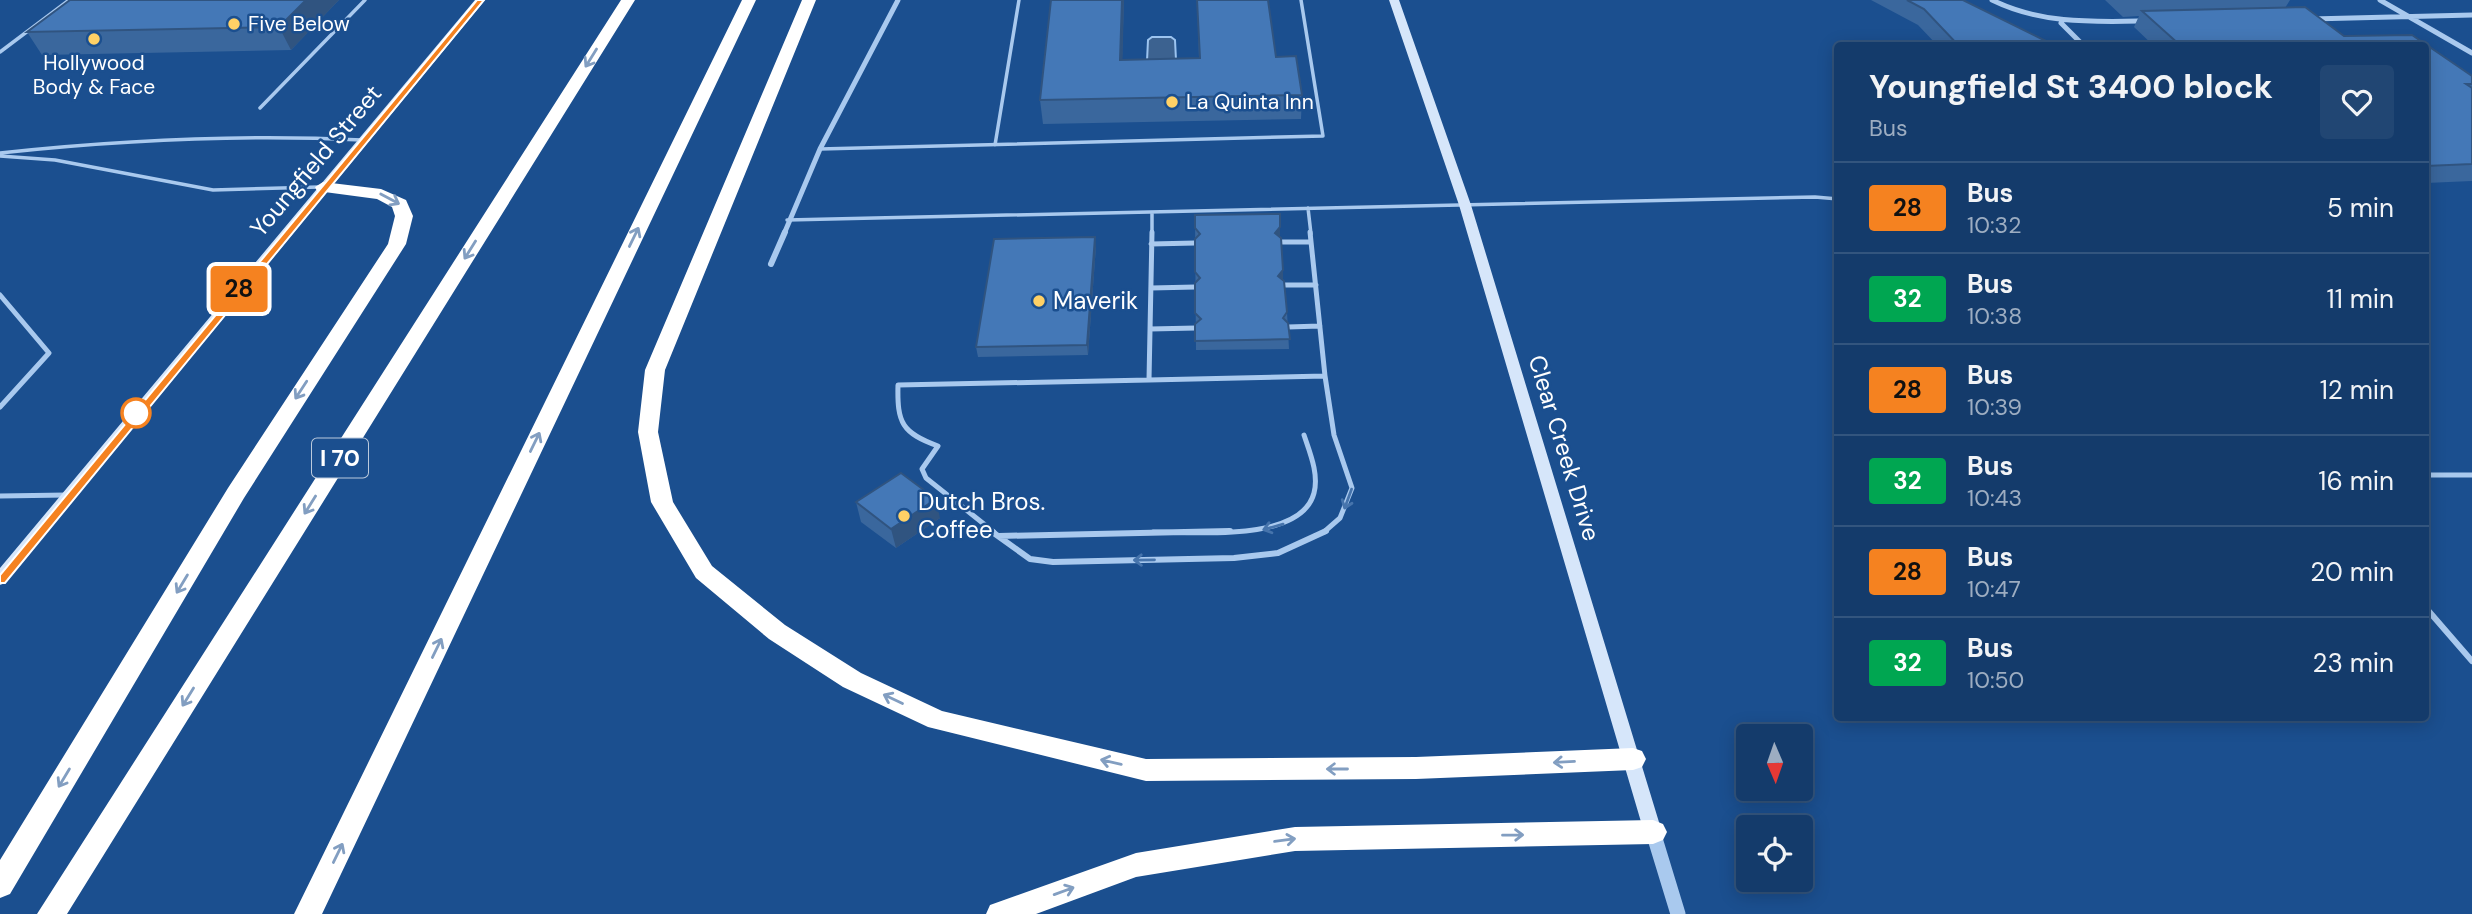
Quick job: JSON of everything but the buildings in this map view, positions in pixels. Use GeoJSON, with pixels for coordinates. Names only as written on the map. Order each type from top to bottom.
{"type":"FeatureCollection","features":[{"type":"Feature","properties":{"kind":"highway","name":"I 70"},"geometry":{"type":"LineString","coordinates":[[51,914],[628,0]]}},
{"type":"Feature","properties":{"kind":"highway"},"geometry":{"type":"LineString","coordinates":[[308,914],[749,0]]}},
{"type":"Feature","properties":{"kind":"highway"},"geometry":{"type":"LineString","coordinates":[[809,0],[655,370],[648,432],[663,502],[704,572],[777,632],[852,680],[937,720],[1146,770],[1416,768],[1633,759]]}},
{"type":"Feature","properties":{"kind":"highway"},"geometry":{"type":"LineString","coordinates":[[0,885],[236,493],[397,244],[404,216],[400,204],[381,194],[323,187]]}},
{"type":"Feature","properties":{"kind":"highway"},"geometry":{"type":"LineString","coordinates":[[1000,914],[1136,865],[1295,839],[1653,832]]}},
{"type":"Feature","properties":{"kind":"main road","name":"Youngfield Street"},"geometry":{"type":"LineString","coordinates":[[0,579],[480,0]]}},
{"type":"Feature","properties":{"kind":"main road","name":"Clear Creek Drive"},"geometry":{"type":"LineString","coordinates":[[1394,0],[1465,205],[1653,832]]}},
{"type":"Feature","properties":{"kind":"street"},"geometry":{"type":"LineString","coordinates":[[771,264],[787,220],[820,149],[898,0]]}},
{"type":"Feature","properties":{"kind":"street"},"geometry":{"type":"LineString","coordinates":[[1993,0],[2015,13],[2060,23],[2153,21]]}},
{"type":"Feature","properties":{"kind":"street"},"geometry":{"type":"LineString","coordinates":[[2380,0],[2472,53]]}},
{"type":"Feature","properties":{"kind":"street"},"geometry":{"type":"LineString","coordinates":[[2300,19],[2472,15]]}},
{"type":"Feature","properties":{"kind":"street"},"geometry":{"type":"LineString","coordinates":[[2060,23],[2080,42]]}},
{"type":"Feature","properties":{"kind":"street","name":"Clear Creek Drive"},"geometry":{"type":"LineString","coordinates":[[1653,832],[1678,914]]}},
{"type":"Feature","properties":{"kind":"lane"},"geometry":{"type":"LineString","coordinates":[[0,52],[69,0]]}},
{"type":"Feature","properties":{"kind":"lane"},"geometry":{"type":"LineString","coordinates":[[260,108],[365,0]]}},
{"type":"Feature","properties":{"kind":"lane"},"geometry":{"type":"LineString","coordinates":[[995,145],[1019,0]]}},
{"type":"Feature","properties":{"kind":"lane"},"geometry":{"type":"LineString","coordinates":[[820,149],[1323,136],[1301,0]]}},
{"type":"Feature","properties":{"kind":"lane"},"geometry":{"type":"LineString","coordinates":[[0,154],[73,145],[300,136],[362,140]]}},
{"type":"Feature","properties":{"kind":"lane"},"geometry":{"type":"LineString","coordinates":[[0,154],[55,160],[213,190],[323,187]]}},
{"type":"Feature","properties":{"kind":"lane"},"geometry":{"type":"LineString","coordinates":[[787,220],[1834,199]]}},
{"type":"Feature","properties":{"kind":"lane"},"geometry":{"type":"LineString","coordinates":[[1308,208],[1325,376],[1334,435],[1352,488],[1348,504],[1340,518],[1322,534],[1278,553],[1234,558],[1053,562],[1030,559],[926,478],[922,469],[938,446],[915,439],[901,426],[896,411],[898,385],[1325,376]]}},
{"type":"Feature","properties":{"kind":"lane"},"geometry":{"type":"LineString","coordinates":[[1149,380],[1152,212]]}},
{"type":"Feature","properties":{"kind":"lane"},"geometry":{"type":"LineString","coordinates":[[1280,242],[1311,242]]}},
{"type":"Feature","properties":{"kind":"lane"},"geometry":{"type":"LineString","coordinates":[[1151,244],[1195,243]]}},
{"type":"Feature","properties":{"kind":"lane"},"geometry":{"type":"LineString","coordinates":[[1283,285],[1316,285]]}},
{"type":"Feature","properties":{"kind":"lane"},"geometry":{"type":"LineString","coordinates":[[1151,288],[1195,287]]}},
{"type":"Feature","properties":{"kind":"lane"},"geometry":{"type":"LineString","coordinates":[[0,295],[49,353],[0,407]]}},
{"type":"Feature","properties":{"kind":"lane"},"geometry":{"type":"LineString","coordinates":[[1288,327],[1320,326]]}},
{"type":"Feature","properties":{"kind":"lane"},"geometry":{"type":"LineString","coordinates":[[1150,329],[1196,328]]}},
{"type":"Feature","properties":{"kind":"lane"},"geometry":{"type":"LineString","coordinates":[[999,536],[1263,530],[1283,524],[1315,498],[1318,481],[1304,435]]}},
{"type":"Feature","properties":{"kind":"lane"},"geometry":{"type":"LineString","coordinates":[[2429,475],[2472,475]]}},
{"type":"Feature","properties":{"kind":"lane"},"geometry":{"type":"LineString","coordinates":[[0,496],[69,495]]}},
{"type":"Feature","properties":{"kind":"lane"},"geometry":{"type":"LineString","coordinates":[[2429,611],[2472,661]]}},
{"type":"Feature","properties":{"kind":"water"},"geometry":{"type":"Polygon","coordinates":[[[1152,37],[1171,37],[1175,40],[1176,60],[1147,61],[1148,40],[1152,37]]]}},
{"type":"Feature","properties":{"kind":"bus line","name":"28"},"geometry":{"type":"LineString","coordinates":[[0,579],[480,0]]}},
{"type":"Feature","properties":{"kind":"place","name":"Five Below"},"geometry":{"type":"Point","coordinates":[234,24]}},
{"type":"Feature","properties":{"kind":"place","name":"Hollywood Body & Face"},"geometry":{"type":"Point","coordinates":[94,39]}},
{"type":"Feature","properties":{"kind":"place","name":"La Quinta Inn"},"geometry":{"type":"Point","coordinates":[1172,102]}},
{"type":"Feature","properties":{"kind":"place","name":"Maverik"},"geometry":{"type":"Point","coordinates":[1039,301]}},
{"type":"Feature","properties":{"kind":"place","name":"Dutch Bros. Coffee"},"geometry":{"type":"Point","coordinates":[904,516]}}]}
